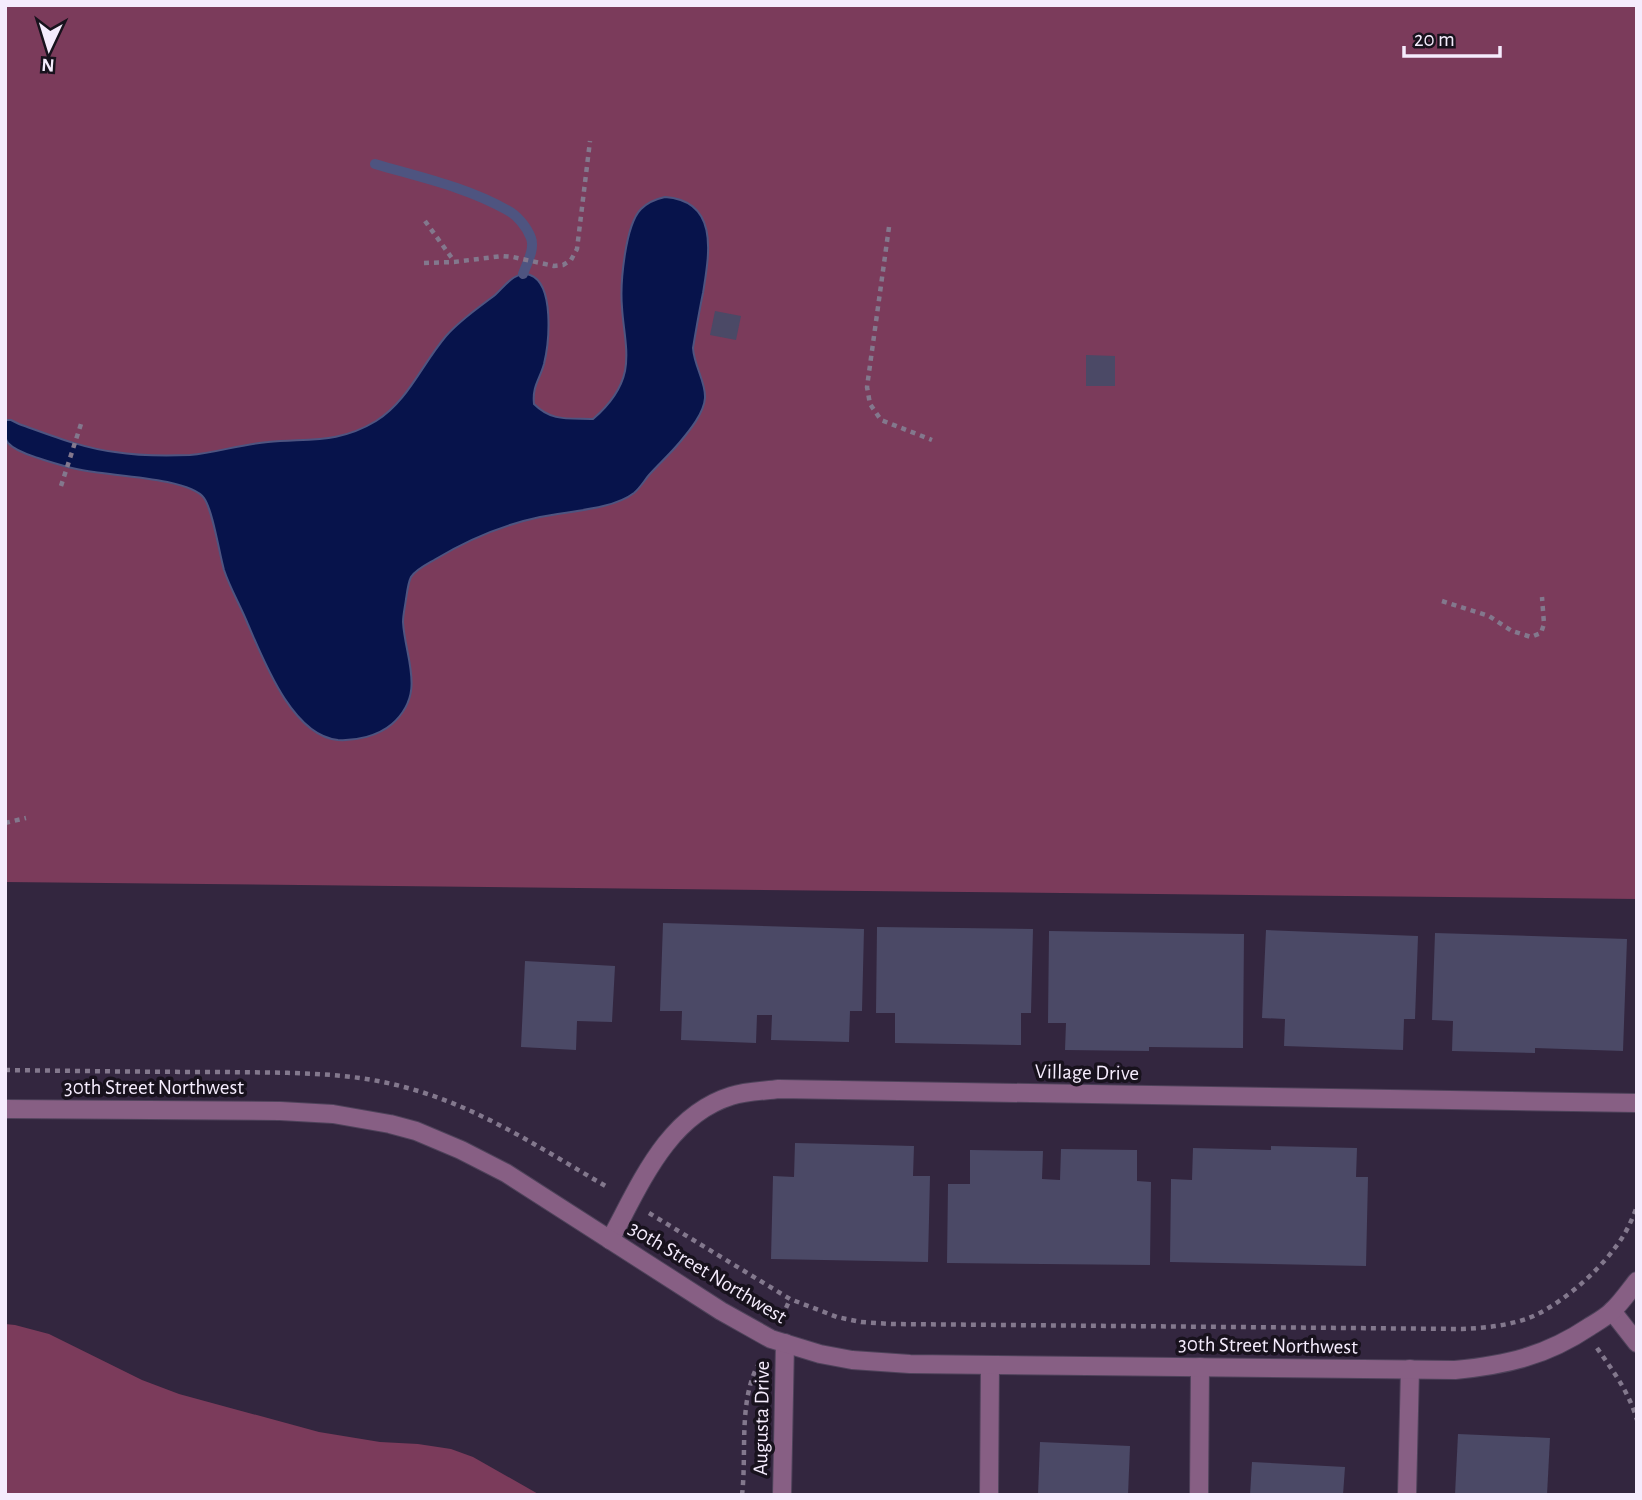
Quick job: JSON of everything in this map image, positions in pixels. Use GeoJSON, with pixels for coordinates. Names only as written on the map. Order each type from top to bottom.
{"type":"FeatureCollection","features":[{"type":"Feature","properties":{"kind":"street","name":"Village Drive"},"geometry":{"type":"LineString","coordinates":[[610,1240],[657,1154],[676,1131],[713,1103],[734,1095],[754,1092],[807,1090],[1637,1103]]}},
{"type":"Feature","properties":{"kind":"street","name":"30th Street Northwest"},"geometry":{"type":"LineString","coordinates":[[5,1109],[280,1111],[333,1114],[390,1124],[439,1140],[506,1173],[721,1311],[771,1339],[852,1360],[910,1364],[1455,1370],[1511,1362],[1550,1348],[1612,1311],[1637,1281]]}},
{"type":"Feature","properties":{"kind":"street"},"geometry":{"type":"LineString","coordinates":[[1612,1311],[1637,1343]]}},
{"type":"Feature","properties":{"kind":"street","name":"Augusta Drive"},"geometry":{"type":"LineString","coordinates":[[782,1495],[785,1343]]}},
{"type":"Feature","properties":{"kind":"street"},"geometry":{"type":"LineString","coordinates":[[989,1495],[990,1365]]}},
{"type":"Feature","properties":{"kind":"street"},"geometry":{"type":"LineString","coordinates":[[1199,1495],[1200,1367]]}},
{"type":"Feature","properties":{"kind":"street"},"geometry":{"type":"LineString","coordinates":[[1407,1495],[1410,1369]]}},
{"type":"Feature","properties":{"kind":"path"},"geometry":{"type":"LineString","coordinates":[[424,263],[502,256],[542,264],[563,265],[571,260],[577,249],[590,141]]}},
{"type":"Feature","properties":{"kind":"path"},"geometry":{"type":"LineString","coordinates":[[425,221],[454,262]]}},
{"type":"Feature","properties":{"kind":"path"},"geometry":{"type":"LineString","coordinates":[[888,227],[867,387],[870,404],[881,419],[932,440]]}},
{"type":"Feature","properties":{"kind":"path"},"geometry":{"type":"LineString","coordinates":[[61,486],[81,425]]}},
{"type":"Feature","properties":{"kind":"path"},"geometry":{"type":"LineString","coordinates":[[1442,601],[1489,616],[1512,631],[1531,637],[1541,633],[1544,624],[1542,597]]}},
{"type":"Feature","properties":{"kind":"path"},"geometry":{"type":"LineString","coordinates":[[5,823],[26,818]]}},
{"type":"Feature","properties":{"kind":"path"},"geometry":{"type":"LineString","coordinates":[[790,1299],[837,1317],[891,1324],[1462,1329],[1500,1326],[1528,1318],[1567,1296],[1615,1249],[1633,1219],[1637,1206]]}},
{"type":"Feature","properties":{"kind":"path"},"geometry":{"type":"LineString","coordinates":[[1584,1330],[1622,1384],[1637,1420]]}},
{"type":"Feature","properties":{"kind":"shaded area"},"geometry":{"type":"Polygon","coordinates":[[[5,5],[1637,5],[1637,899],[5,882],[5,5]]]}},
{"type":"Feature","properties":{"kind":"shaded area"},"geometry":{"type":"Polygon","coordinates":[[[665,197],[683,201],[695,208],[703,219],[707,232],[707,263],[693,348],[705,392],[699,415],[676,446],[636,491],[625,499],[526,520],[498,529],[459,546],[415,572],[409,582],[403,619],[411,675],[409,700],[392,724],[374,735],[338,740],[322,735],[293,711],[271,675],[229,583],[204,498],[184,486],[169,482],[59,465],[18,450],[5,438],[5,420],[11,420],[54,437],[103,450],[171,456],[200,454],[258,443],[323,439],[349,433],[387,413],[406,393],[451,330],[510,280],[525,274],[538,281],[547,302],[548,315],[546,355],[535,387],[534,404],[554,416],[593,419],[613,398],[625,371],[622,284],[631,228],[641,209],[652,201],[665,197]]]}},
{"type":"Feature","properties":{"kind":"shaded area"},"geometry":{"type":"Polygon","coordinates":[[[5,1324],[49,1334],[142,1380],[179,1394],[319,1432],[380,1442],[451,1449],[473,1457],[540,1495],[5,1495],[5,1324]]]}},
{"type":"Feature","properties":{"kind":"building"},"geometry":{"type":"Polygon","coordinates":[[[715,311],[741,316],[736,340],[710,335],[715,311]]]}},
{"type":"Feature","properties":{"kind":"building"},"geometry":{"type":"Polygon","coordinates":[[[1086,355],[1115,356],[1115,386],[1086,386],[1086,355]]]}},
{"type":"Feature","properties":{"kind":"building"},"geometry":{"type":"Polygon","coordinates":[[[663,923],[864,929],[862,1011],[850,1011],[849,1042],[771,1040],[772,1015],[757,1015],[756,1043],[681,1040],[682,1011],[660,1011],[663,923]]]}},
{"type":"Feature","properties":{"kind":"building"},"geometry":{"type":"Polygon","coordinates":[[[877,927],[1033,929],[1031,1013],[1021,1013],[1021,1045],[895,1043],[895,1013],[876,1013],[877,927]]]}},
{"type":"Feature","properties":{"kind":"building"},"geometry":{"type":"Polygon","coordinates":[[[1266,930],[1418,936],[1415,1019],[1404,1019],[1403,1050],[1284,1046],[1285,1019],[1262,1018],[1266,930]]]}},
{"type":"Feature","properties":{"kind":"building"},"geometry":{"type":"Polygon","coordinates":[[[1049,931],[1244,934],[1243,1048],[1065,1050],[1066,1023],[1048,1023],[1049,931]]]}},
{"type":"Feature","properties":{"kind":"building"},"geometry":{"type":"Polygon","coordinates":[[[1435,933],[1627,939],[1623,1051],[1535,1048],[1535,1053],[1452,1051],[1453,1021],[1432,1020],[1435,933]]]}},
{"type":"Feature","properties":{"kind":"building"},"geometry":{"type":"Polygon","coordinates":[[[525,961],[615,966],[612,1022],[577,1021],[576,1050],[521,1047],[525,961]]]}},
{"type":"Feature","properties":{"kind":"building"},"geometry":{"type":"Polygon","coordinates":[[[795,1143],[914,1146],[913,1176],[930,1176],[928,1262],[771,1259],[773,1176],[794,1177],[795,1143]]]}},
{"type":"Feature","properties":{"kind":"building"},"geometry":{"type":"Polygon","coordinates":[[[1271,1146],[1357,1148],[1356,1177],[1368,1177],[1366,1266],[1170,1262],[1171,1179],[1192,1180],[1193,1148],[1271,1150],[1271,1146]]]}},
{"type":"Feature","properties":{"kind":"building"},"geometry":{"type":"Polygon","coordinates":[[[1061,1149],[1137,1150],[1137,1181],[1151,1182],[1150,1265],[947,1263],[948,1184],[970,1184],[970,1150],[1043,1151],[1042,1179],[1060,1180],[1061,1149]]]}},
{"type":"Feature","properties":{"kind":"building"},"geometry":{"type":"Polygon","coordinates":[[[1458,1434],[1550,1438],[1547,1495],[1455,1495],[1458,1434]]]}},
{"type":"Feature","properties":{"kind":"building"},"geometry":{"type":"Polygon","coordinates":[[[1040,1442],[1130,1446],[1128,1495],[1038,1495],[1040,1442]]]}},
{"type":"Feature","properties":{"kind":"building"},"geometry":{"type":"Polygon","coordinates":[[[1252,1462],[1345,1467],[1343,1495],[1250,1495],[1252,1462]]]}},
{"type":"Feature","properties":{"kind":"waterway"},"geometry":{"type":"LineString","coordinates":[[375,164],[459,189],[511,212],[524,226],[532,242],[523,274]]}}]}
